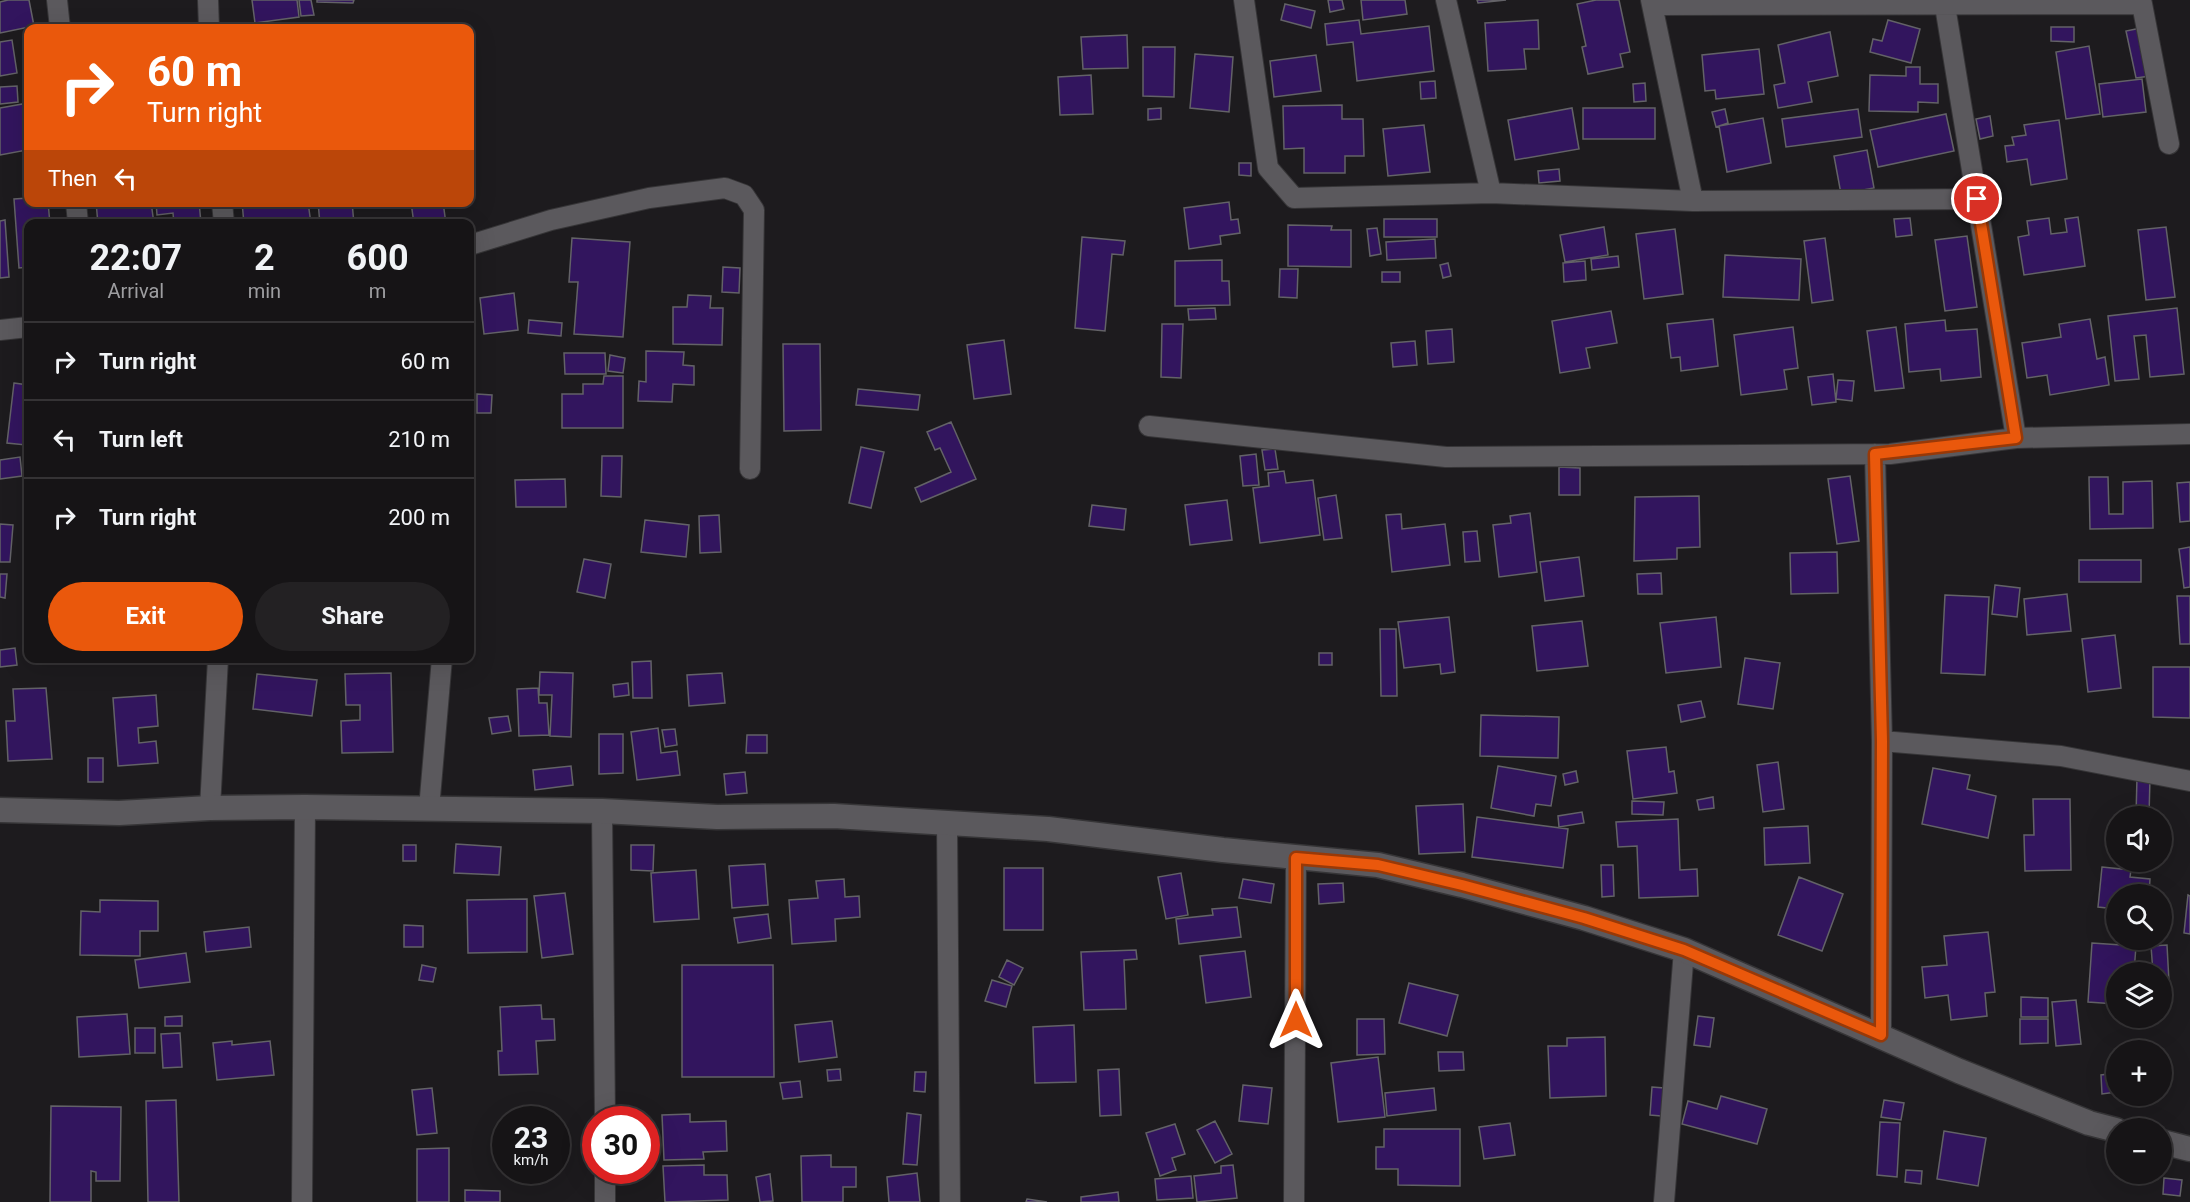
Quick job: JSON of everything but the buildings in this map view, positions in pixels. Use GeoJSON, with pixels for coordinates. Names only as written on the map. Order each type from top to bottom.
{"type":"FeatureCollection","features":[{"type":"Feature","properties":{"kind":"street"},"geometry":{"type":"LineString","coordinates":[[57,0],[60,24]]}},
{"type":"Feature","properties":{"kind":"street"},"geometry":{"type":"LineString","coordinates":[[208,0],[209,24]]}},
{"type":"Feature","properties":{"kind":"street"},"geometry":{"type":"LineString","coordinates":[[1244,0],[1268,168],[1294,198],[1491,193],[1693,201],[1977,199]]}},
{"type":"Feature","properties":{"kind":"street"},"geometry":{"type":"LineString","coordinates":[[1446,0],[1491,193]]}},
{"type":"Feature","properties":{"kind":"street"},"geometry":{"type":"LineString","coordinates":[[1693,201],[1652,2],[1945,6],[2142,2],[2169,144]]}},
{"type":"Feature","properties":{"kind":"street"},"geometry":{"type":"LineString","coordinates":[[1945,6],[2016,438]]}},
{"type":"Feature","properties":{"kind":"street"},"geometry":{"type":"LineString","coordinates":[[474,244],[551,220],[648,198],[725,188],[744,195],[754,210],[750,469]]}},
{"type":"Feature","properties":{"kind":"street"},"geometry":{"type":"LineString","coordinates":[[0,330],[24,327]]}},
{"type":"Feature","properties":{"kind":"street"},"geometry":{"type":"LineString","coordinates":[[1149,426],[1446,457],[1875,454],[2016,438],[2190,434]]}},
{"type":"Feature","properties":{"kind":"street"},"geometry":{"type":"LineString","coordinates":[[1875,454],[1882,741],[1881,1035]]}},
{"type":"Feature","properties":{"kind":"street"},"geometry":{"type":"LineString","coordinates":[[210,808],[218,663]]}},
{"type":"Feature","properties":{"kind":"street"},"geometry":{"type":"LineString","coordinates":[[429,809],[442,663]]}},
{"type":"Feature","properties":{"kind":"street"},"geometry":{"type":"LineString","coordinates":[[1882,741],[2061,756],[2190,781]]}},
{"type":"Feature","properties":{"kind":"street"},"geometry":{"type":"LineString","coordinates":[[302,1202],[305,807]]}},
{"type":"Feature","properties":{"kind":"street"},"geometry":{"type":"LineString","coordinates":[[0,810],[119,813],[210,808],[305,807],[602,811],[717,817],[834,816],[1130,837],[1296,858],[1378,865],[1584,918],[1684,950],[1959,1071],[2089,1123],[2106,1127]]}},
{"type":"Feature","properties":{"kind":"street"},"geometry":{"type":"LineString","coordinates":[[602,811],[605,1106]]}},
{"type":"Feature","properties":{"kind":"street"},"geometry":{"type":"LineString","coordinates":[[947,823],[950,1202]]}},
{"type":"Feature","properties":{"kind":"street"},"geometry":{"type":"LineString","coordinates":[[1294,1202],[1296,858]]}},
{"type":"Feature","properties":{"kind":"street"},"geometry":{"type":"LineString","coordinates":[[1664,1202],[1684,950]]}},
{"type":"Feature","properties":{"kind":"street"},"geometry":{"type":"LineString","coordinates":[[2172,1144],[2190,1149]]}},
{"type":"Feature","properties":{"kind":"street"},"geometry":{"type":"LineString","coordinates":[[605,1184],[605,1202]]}},
{"type":"Feature","properties":{"kind":"route"},"geometry":{"type":"LineString","coordinates":[[1296,1020],[1296,858],[1378,865],[1584,918],[1684,950],[1881,1035],[1882,741],[1875,454],[1911,452],[2016,438],[1977,199]]}}]}
